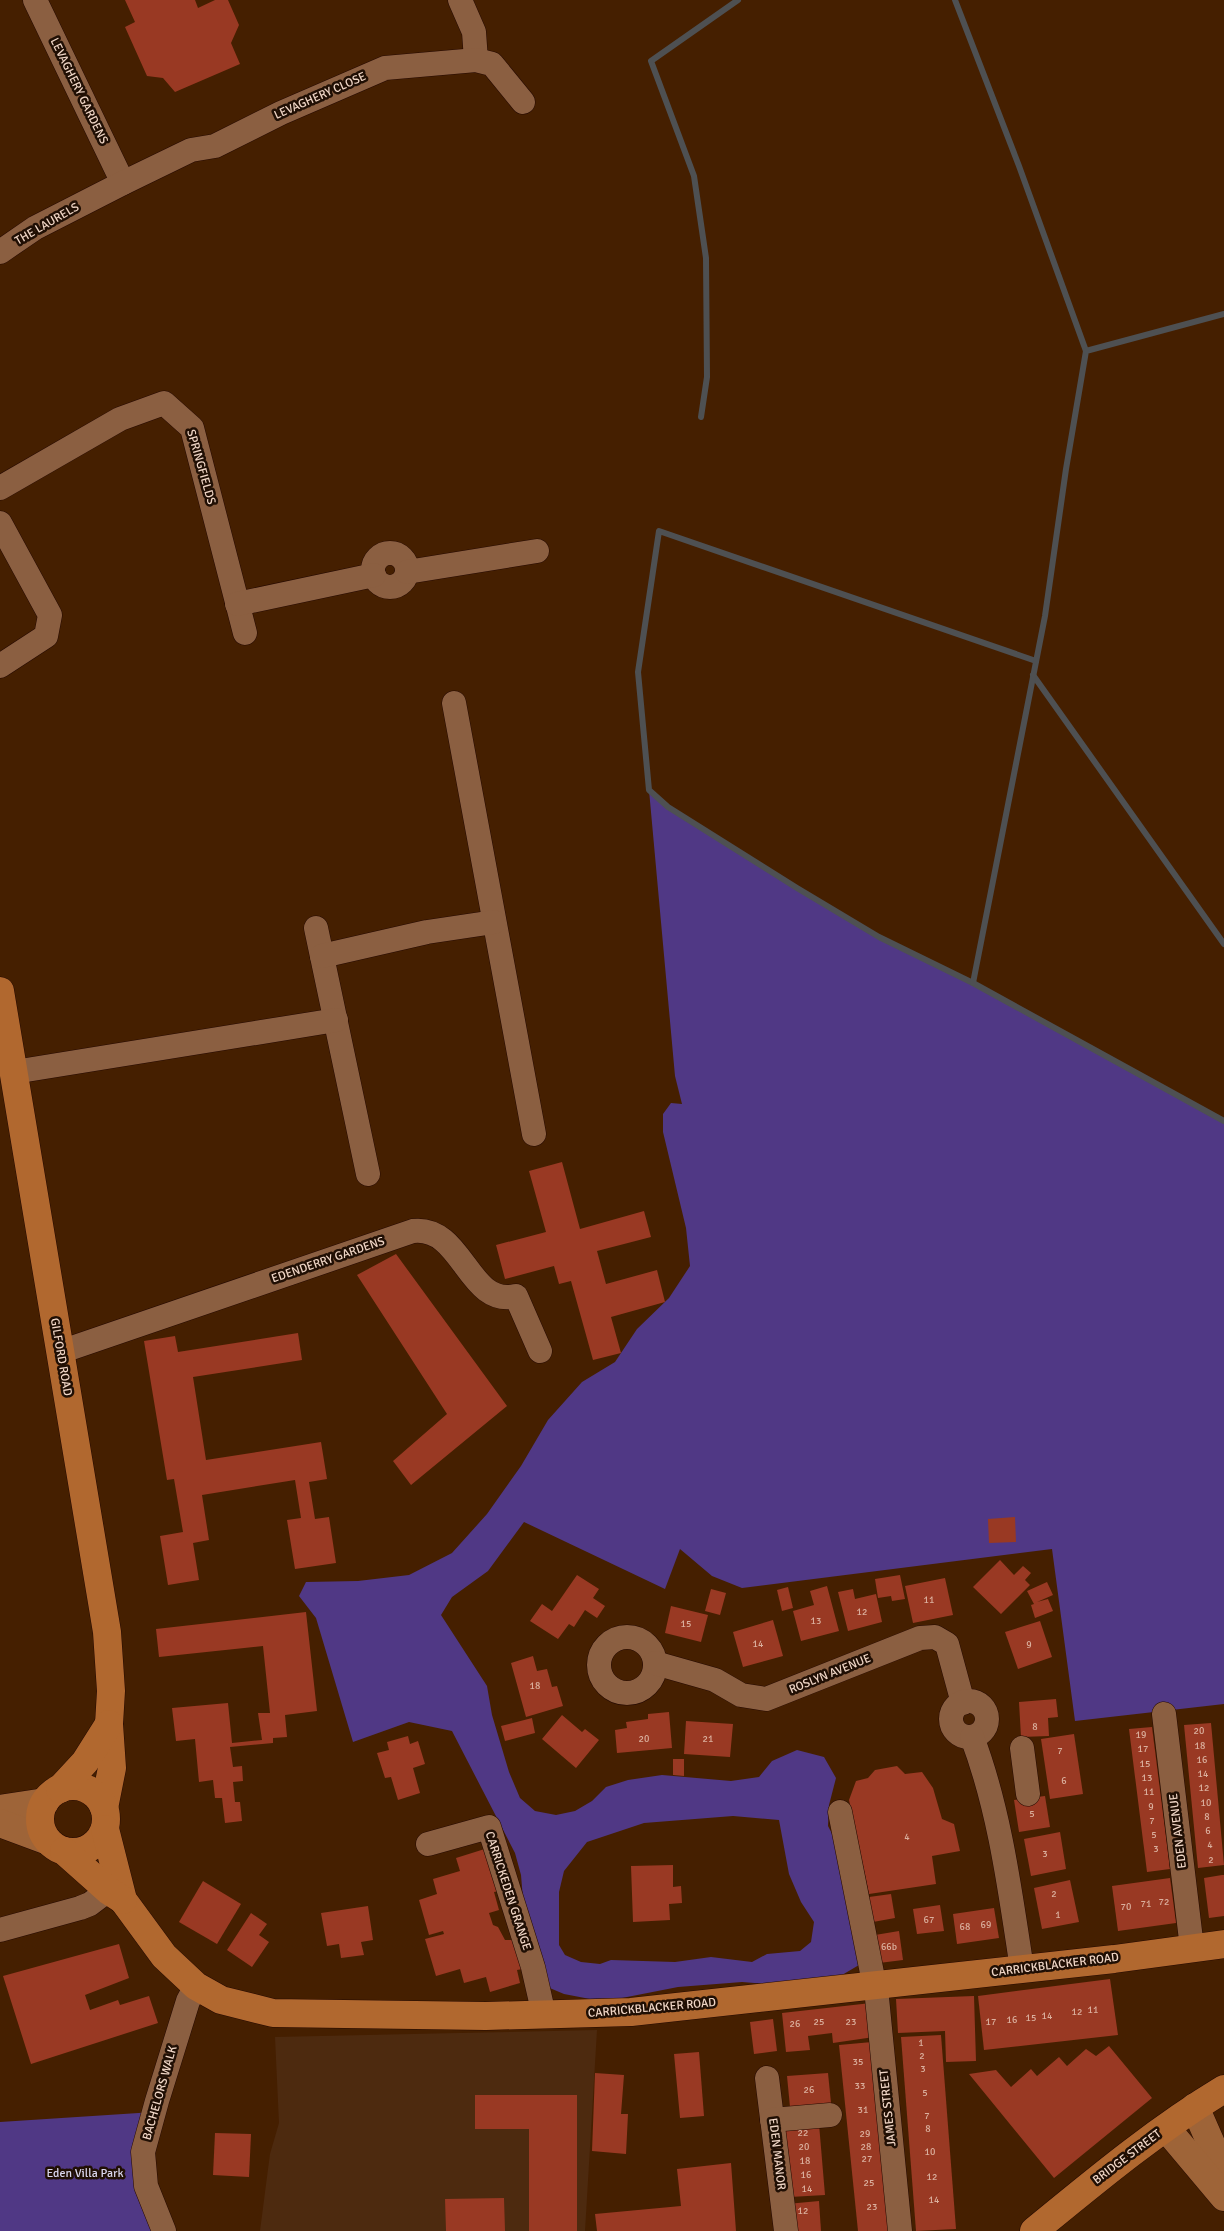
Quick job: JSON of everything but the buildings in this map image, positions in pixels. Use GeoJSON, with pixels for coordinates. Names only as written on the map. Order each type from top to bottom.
{"type":"FeatureCollection","features":[{"type":"Feature","properties":{"kind":"main road","name":"GILFORD ROAD"},"geometry":{"type":"LineString","coordinates":[[0,991],[107,1632],[111,1691],[109,1724],[112,1768],[104,1818]]}},
{"type":"Feature","properties":{"kind":"main road","name":"GILFORD ROAD"},"geometry":{"type":"LineString","coordinates":[[53,1796],[86,1762],[109,1724]]}},
{"type":"Feature","properties":{"kind":"main road"},"geometry":{"type":"LineString","coordinates":[[81,1787],[98,1799],[104,1818],[92,1846],[84,1850],[56,1846],[40,1822],[53,1796],[81,1787]]}},
{"type":"Feature","properties":{"kind":"main road","name":"CARRICKBLACKER ROAD"},"geometry":{"type":"LineString","coordinates":[[104,1818],[117,1891]]}},
{"type":"Feature","properties":{"kind":"main road","name":"CARRICKBLACKER ROAD"},"geometry":{"type":"LineString","coordinates":[[56,1846],[117,1891],[164,1956],[196,1986],[221,2000],[273,2013],[544,2015],[649,2011],[1224,1944]]}},
{"type":"Feature","properties":{"kind":"main road","name":"BRIDGE STREET"},"geometry":{"type":"LineString","coordinates":[[1034,2231],[1103,2174],[1195,2107],[1224,2089]]}},
{"type":"Feature","properties":{"kind":"street","name":"LEVAGHERY GARDENS"},"geometry":{"type":"LineString","coordinates":[[36,0],[123,183]]}},
{"type":"Feature","properties":{"kind":"street"},"geometry":{"type":"LineString","coordinates":[[460,0],[474,32],[476,60],[492,64],[523,102]]}},
{"type":"Feature","properties":{"kind":"street","name":"LEVAGHERY CLOSE"},"geometry":{"type":"LineString","coordinates":[[123,183],[191,150],[215,146],[281,113],[385,68],[476,60]]}},
{"type":"Feature","properties":{"kind":"street","name":"THE LAURELS"},"geometry":{"type":"LineString","coordinates":[[0,252],[35,228],[123,183]]}},
{"type":"Feature","properties":{"kind":"street","name":"SPRINGFIELDS"},"geometry":{"type":"LineString","coordinates":[[0,488],[120,419],[164,403],[192,428],[245,633]]}},
{"type":"Feature","properties":{"kind":"street"},"geometry":{"type":"LineString","coordinates":[[0,523],[50,615],[46,636],[0,666]]}},
{"type":"Feature","properties":{"kind":"street"},"geometry":{"type":"LineString","coordinates":[[237,604],[374,575],[374,564],[381,556],[386,554],[401,557],[407,572],[537,551]]}},
{"type":"Feature","properties":{"kind":"street"},"geometry":{"type":"LineString","coordinates":[[454,702],[534,1134]]}},
{"type":"Feature","properties":{"kind":"street"},"geometry":{"type":"LineString","coordinates":[[322,956],[428,932],[494,922]]}},
{"type":"Feature","properties":{"kind":"street"},"geometry":{"type":"LineString","coordinates":[[316,928],[368,1174]]}},
{"type":"Feature","properties":{"kind":"street"},"geometry":{"type":"LineString","coordinates":[[14,1072],[336,1020]]}},
{"type":"Feature","properties":{"kind":"street","name":"EDENDERRY GARDENS"},"geometry":{"type":"LineString","coordinates":[[60,1352],[413,1231],[426,1229],[444,1240],[488,1292],[507,1298],[516,1296],[540,1351]]}},
{"type":"Feature","properties":{"kind":"street","name":"ROSLYN AVENUE"},"geometry":{"type":"LineString","coordinates":[[655,1663],[715,1680],[741,1695],[766,1699],[920,1638],[935,1637],[947,1644],[963,1703],[954,1710],[951,1721],[956,1732],[966,1737],[972,1737],[987,1777]]}},
{"type":"Feature","properties":{"kind":"street","name":"EDEN AVENUE"},"geometry":{"type":"LineString","coordinates":[[1164,1714],[1192,1948]]}},
{"type":"Feature","properties":{"kind":"street"},"geometry":{"type":"LineString","coordinates":[[1022,1969],[987,1777],[1024,1760],[1028,1794]]}},
{"type":"Feature","properties":{"kind":"street"},"geometry":{"type":"LineString","coordinates":[[0,1809],[53,1796]]}},
{"type":"Feature","properties":{"kind":"street","name":"JAMES STREET"},"geometry":{"type":"LineString","coordinates":[[840,1812],[874,1985],[900,2231]]}},
{"type":"Feature","properties":{"kind":"street"},"geometry":{"type":"LineString","coordinates":[[0,1823],[56,1846]]}},
{"type":"Feature","properties":{"kind":"street","name":"CARRICKEDEN GRANGE"},"geometry":{"type":"LineString","coordinates":[[428,1844],[489,1827],[533,1968],[544,2015]]}},
{"type":"Feature","properties":{"kind":"street"},"geometry":{"type":"LineString","coordinates":[[0,1930],[80,1908],[117,1891]]}},
{"type":"Feature","properties":{"kind":"street","name":"BACHELORS WALK"},"geometry":{"type":"LineString","coordinates":[[164,2231],[146,2186],[143,2152],[156,2101],[188,2001],[196,1986]]}},
{"type":"Feature","properties":{"kind":"street","name":"EDEN MANOR"},"geometry":{"type":"LineString","coordinates":[[767,2078],[786,2231]]}},
{"type":"Feature","properties":{"kind":"street"},"geometry":{"type":"LineString","coordinates":[[1195,2107],[1224,2173]]}},
{"type":"Feature","properties":{"kind":"street"},"geometry":{"type":"LineString","coordinates":[[772,2120],[830,2115]]}},
{"type":"Feature","properties":{"kind":"street"},"geometry":{"type":"LineString","coordinates":[[1166,2128],[1224,2197]]}},
{"type":"Feature","properties":{"kind":"shaded area"},"geometry":{"type":"Polygon","coordinates":[[[597,2030],[585,2231],[260,2231],[270,2154],[279,2123],[275,2037],[597,2030]]]}},
{"type":"Feature","properties":{"kind":"green space"},"geometry":{"type":"Polygon","coordinates":[[[649,790],[668,807],[879,937],[973,983],[1224,1121],[1224,1704],[1075,1721],[1052,1549],[742,1588],[712,1576],[680,1549],[665,1589],[524,1522],[488,1571],[452,1597],[441,1615],[487,1686],[492,1715],[509,1772],[520,1798],[535,1811],[556,1815],[575,1811],[592,1801],[606,1787],[628,1780],[662,1775],[731,1781],[759,1777],[772,1761],[797,1750],[824,1757],[836,1778],[829,1805],[828,1826],[844,1857],[859,1965],[842,1975],[767,1984],[742,1982],[678,1987],[622,1998],[590,1999],[564,1994],[545,1986],[523,1899],[521,1875],[515,1853],[452,1731],[409,1722],[353,1742],[316,1618],[299,1596],[306,1582],[358,1581],[409,1575],[452,1553],[487,1514],[521,1466],[548,1420],[582,1382],[615,1362],[637,1329],[669,1298],[690,1266],[686,1228],[663,1132],[663,1114],[671,1103],[682,1104],[675,1076],[649,790]],[[733,1816],[644,1823],[587,1842],[564,1871],[559,1892],[559,1945],[565,1955],[581,1962],[600,1964],[611,1960],[675,1962],[711,1957],[752,1962],[767,1954],[800,1951],[811,1942],[814,1922],[801,1902],[789,1874],[779,1820],[733,1816]]]}},
{"type":"Feature","properties":{"kind":"green space","name":"Eden Villa Park"},"geometry":{"type":"Polygon","coordinates":[[[154,2112],[143,2152],[164,2231],[0,2231],[0,2122],[154,2112]]]}},
{"type":"Feature","properties":{"kind":"waterway"},"geometry":{"type":"LineString","coordinates":[[701,417],[707,377],[706,258],[694,176],[651,61],[738,0]]}},
{"type":"Feature","properties":{"kind":"waterway"},"geometry":{"type":"LineString","coordinates":[[955,0],[1019,166],[1086,351]]}},
{"type":"Feature","properties":{"kind":"waterway"},"geometry":{"type":"LineString","coordinates":[[973,983],[1045,616],[1066,469],[1086,351],[1224,314]]}},
{"type":"Feature","properties":{"kind":"waterway"},"geometry":{"type":"LineString","coordinates":[[1036,661],[659,531],[638,672],[649,790],[668,807],[879,937],[973,983],[1224,1121]]}},
{"type":"Feature","properties":{"kind":"waterway"},"geometry":{"type":"LineString","coordinates":[[1033,675],[1224,944]]}}]}
